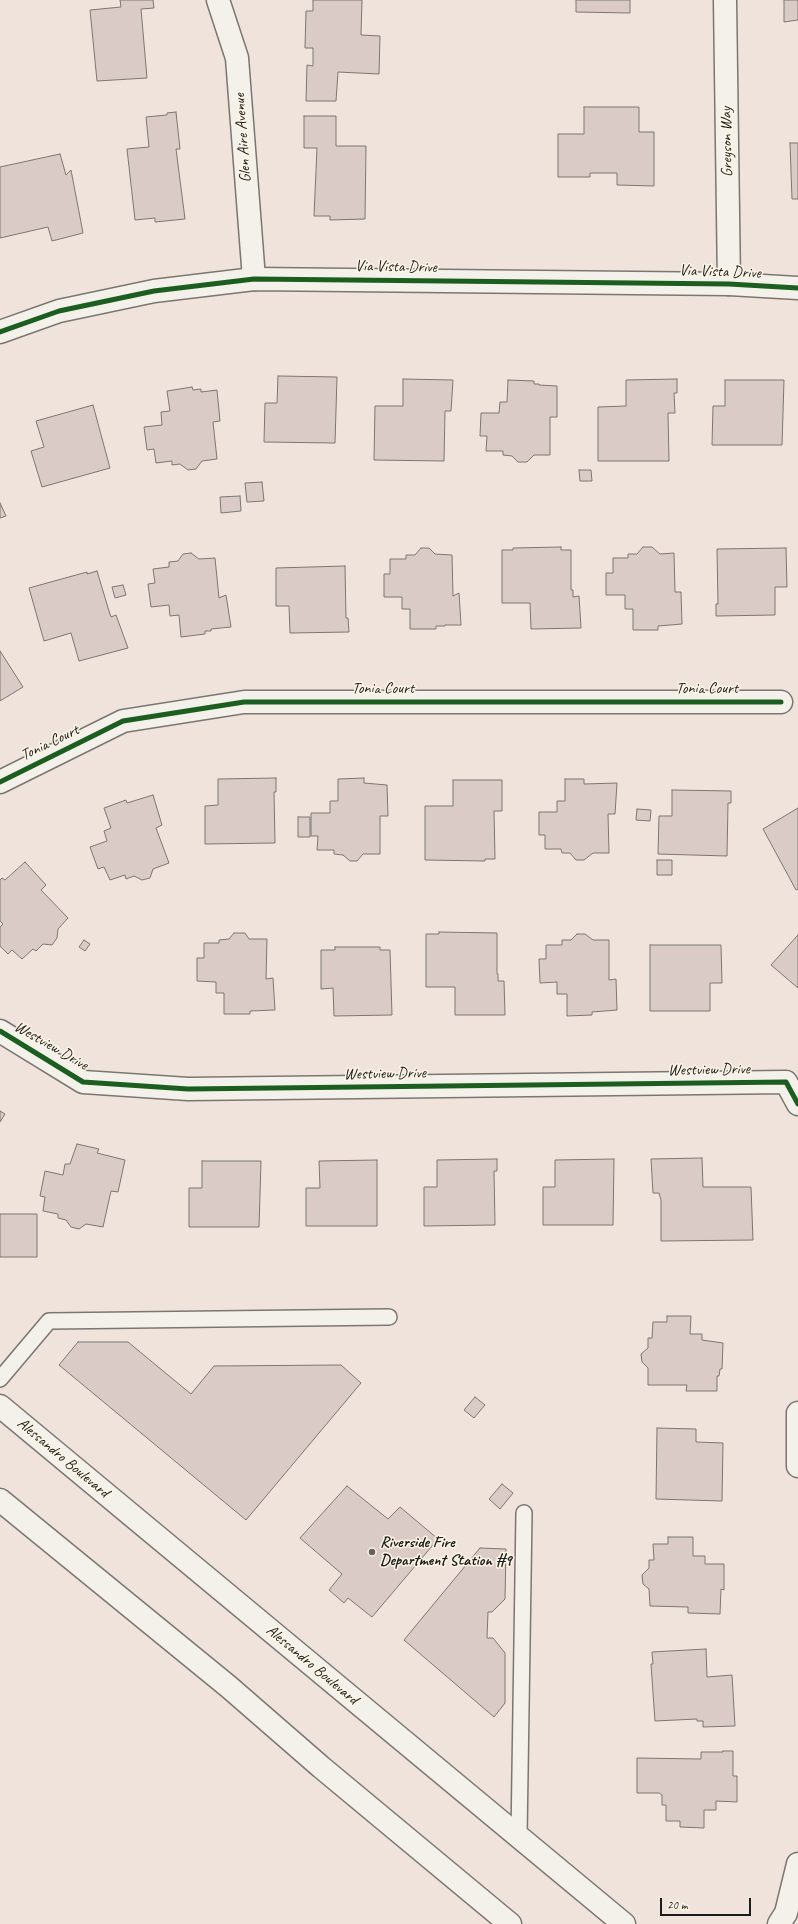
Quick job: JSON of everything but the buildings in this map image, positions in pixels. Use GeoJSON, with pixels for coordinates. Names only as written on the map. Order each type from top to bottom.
{"type":"FeatureCollection","features":[{"type":"Feature","properties":{"kind":"street","name":"Glen Aire Avenue"},"geometry":{"type":"LineString","coordinates":[[218,0],[237,58],[254,279]]}},
{"type":"Feature","properties":{"kind":"street","name":"Greyson Way"},"geometry":{"type":"LineString","coordinates":[[725,0],[729,284]]}},
{"type":"Feature","properties":{"kind":"street","name":"Via Vista Drive"},"geometry":{"type":"LineString","coordinates":[[0,332],[59,310],[154,291],[254,279],[729,284],[798,288]]}},
{"type":"Feature","properties":{"kind":"street","name":"Tonia Court"},"geometry":{"type":"LineString","coordinates":[[0,782],[123,721],[244,702],[781,702]]}},
{"type":"Feature","properties":{"kind":"street","name":"Westview Drive"},"geometry":{"type":"LineString","coordinates":[[0,1031],[83,1082],[188,1089],[786,1082],[798,1104]]}},
{"type":"Feature","properties":{"kind":"street","name":"Alessandro Boulevard"},"geometry":{"type":"LineString","coordinates":[[0,1406],[624,1924]]}},
{"type":"Feature","properties":{"kind":"street"},"geometry":{"type":"LineString","coordinates":[[798,1413],[798,1466]]}},
{"type":"Feature","properties":{"kind":"street"},"geometry":{"type":"LineString","coordinates":[[0,1500],[212,1673],[321,1767],[510,1924]]}},
{"type":"Feature","properties":{"kind":"street"},"geometry":{"type":"LineString","coordinates":[[779,1924],[786,1913],[798,1864]]}},
{"type":"Feature","properties":{"kind":"lane"},"geometry":{"type":"LineString","coordinates":[[0,1379],[49,1321],[389,1317]]}},
{"type":"Feature","properties":{"kind":"lane"},"geometry":{"type":"LineString","coordinates":[[518,1836],[524,1513]]}},
{"type":"Feature","properties":{"kind":"cycle path"},"geometry":{"type":"LineString","coordinates":[[0,332],[59,311],[154,291],[254,279],[729,284],[798,288]]}},
{"type":"Feature","properties":{"kind":"cycle path"},"geometry":{"type":"LineString","coordinates":[[0,782],[123,721],[244,702],[781,702]]}},
{"type":"Feature","properties":{"kind":"cycle path"},"geometry":{"type":"LineString","coordinates":[[0,1031],[83,1082],[188,1089],[786,1082],[798,1104]]}},
{"type":"Feature","properties":{"kind":"place","name":"Riverside Fire Department Station #9"},"geometry":{"type":"Point","coordinates":[372,1552]}}]}
